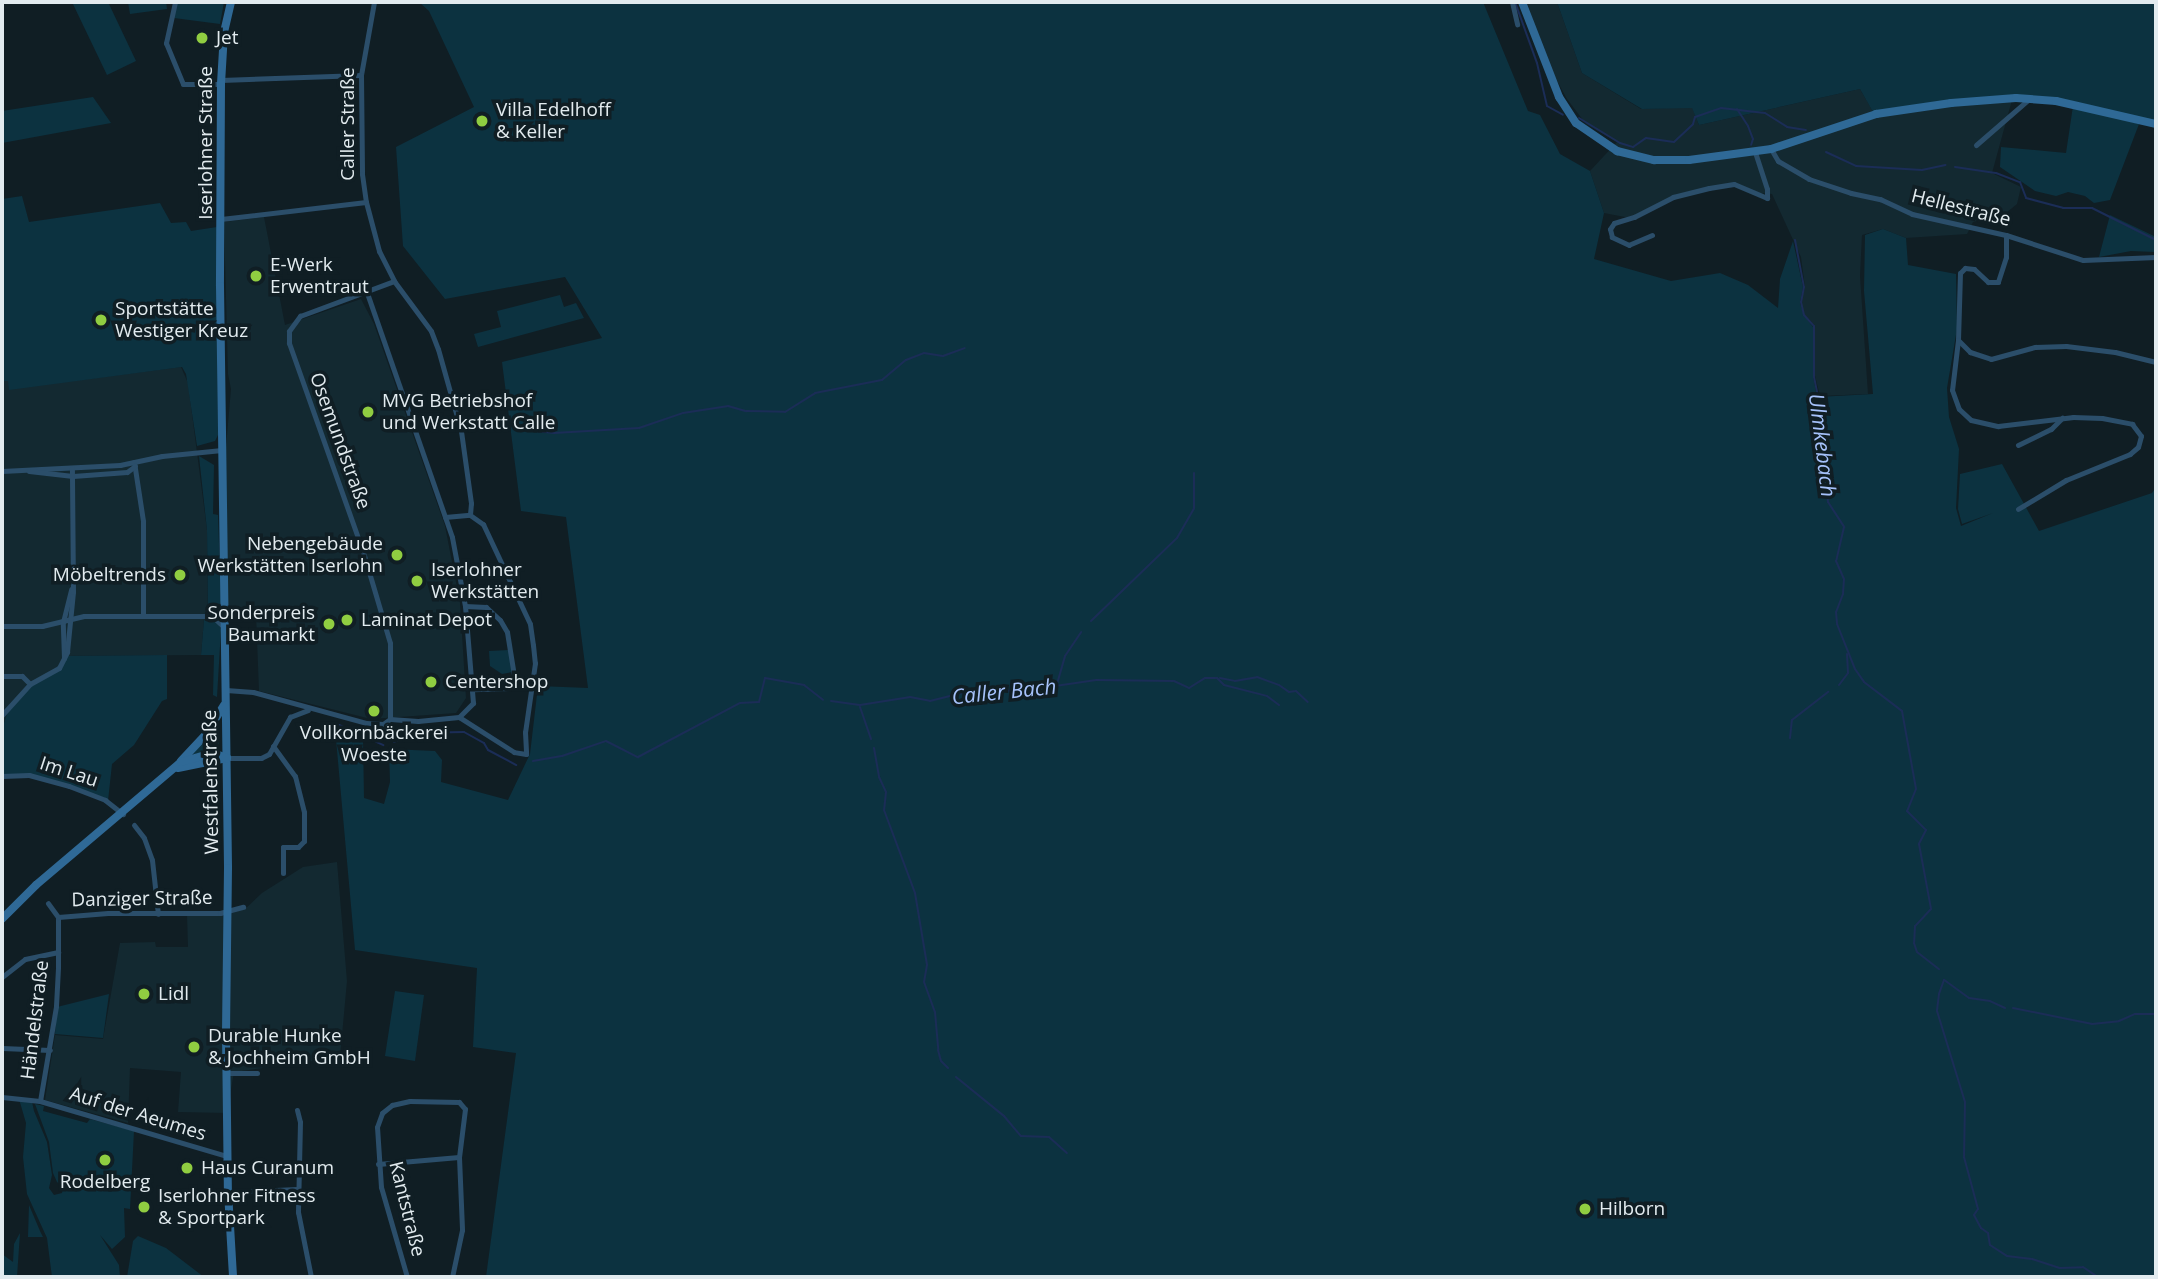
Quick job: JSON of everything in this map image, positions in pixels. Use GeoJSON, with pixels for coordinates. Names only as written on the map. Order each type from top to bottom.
{"type":"FeatureCollection","features":[{"type":"Feature","properties":{"kind":"main road","name":"Iserlohner Straße"},"geometry":{"type":"LineString","coordinates":[[220,286],[221,82],[224,33],[231,2]]}},
{"type":"Feature","properties":{"kind":"main road"},"geometry":{"type":"LineString","coordinates":[[1522,2],[1559,97],[1576,123],[1591,136],[1617,151],[1654,160],[1689,160],[1771,149],[1853,121],[1907,107],[2029,99],[2087,106],[2156,124]]}},
{"type":"Feature","properties":{"kind":"main road","name":"Westfalenstraße"},"geometry":{"type":"LineString","coordinates":[[220,286],[227,758],[227,1156],[233,1277]]}},
{"type":"Feature","properties":{"kind":"main road"},"geometry":{"type":"LineString","coordinates":[[2,919],[36,885],[80,851],[181,762],[206,734],[226,702]]}},
{"type":"Feature","properties":{"kind":"main road"},"geometry":{"type":"LineString","coordinates":[[181,762],[213,753],[227,758]]}},
{"type":"Feature","properties":{"kind":"main road"},"geometry":{"type":"LineString","coordinates":[[167,774],[190,765],[227,758]]}},
{"type":"Feature","properties":{"kind":"street"},"geometry":{"type":"LineString","coordinates":[[175,2],[166,43],[183,84],[360,75]]}},
{"type":"Feature","properties":{"kind":"street","name":"Caller Straße"},"geometry":{"type":"LineString","coordinates":[[374,2],[360,75],[362,174],[366,202],[379,251],[394,281],[422,316],[438,349],[461,431],[471,503],[470,516]]}},
{"type":"Feature","properties":{"kind":"street"},"geometry":{"type":"LineString","coordinates":[[1511,2],[1517,24]]}},
{"type":"Feature","properties":{"kind":"street"},"geometry":{"type":"LineString","coordinates":[[1976,145],[2029,99]]}},
{"type":"Feature","properties":{"kind":"street","name":"Hellestraße"},"geometry":{"type":"LineString","coordinates":[[1771,149],[1782,164],[1831,187],[1880,199],[1912,214],[2006,235],[2083,260],[2156,257]]}},
{"type":"Feature","properties":{"kind":"street"},"geometry":{"type":"LineString","coordinates":[[1652,235],[1629,245],[1612,237],[1610,229],[1614,223],[1634,217],[1673,197],[1709,188],[1734,184],[1767,198],[1768,189],[1755,151]]}},
{"type":"Feature","properties":{"kind":"street"},"geometry":{"type":"LineString","coordinates":[[221,219],[366,202]]}},
{"type":"Feature","properties":{"kind":"street"},"geometry":{"type":"LineString","coordinates":[[2006,235],[2007,257],[1998,282],[1989,282],[1974,268],[1965,268],[1960,273],[1958,340],[1952,390],[1957,406],[1968,418],[1998,426],[2063,418],[2125,422],[2137,428],[2140,444],[2130,454],[2066,480],[2018,509]]}},
{"type":"Feature","properties":{"kind":"street","name":"Osemundstraße"},"geometry":{"type":"LineString","coordinates":[[390,719],[390,643],[363,552],[289,342],[289,331],[300,316],[368,293],[394,281]]}},
{"type":"Feature","properties":{"kind":"street"},"geometry":{"type":"LineString","coordinates":[[226,690],[253,692],[366,723],[383,724],[390,719],[418,721],[459,717],[468,712],[473,703],[465,606],[453,537],[368,293]]}},
{"type":"Feature","properties":{"kind":"street"},"geometry":{"type":"LineString","coordinates":[[1958,340],[1970,352],[1984,359],[2053,346],[2115,352],[2156,362]]}},
{"type":"Feature","properties":{"kind":"street"},"geometry":{"type":"LineString","coordinates":[[2018,446],[2051,429],[2063,418]]}},
{"type":"Feature","properties":{"kind":"street"},"geometry":{"type":"LineString","coordinates":[[2,471],[135,464],[162,456],[222,450]]}},
{"type":"Feature","properties":{"kind":"street"},"geometry":{"type":"LineString","coordinates":[[24,470],[73,476],[127,472],[135,464]]}},
{"type":"Feature","properties":{"kind":"street"},"geometry":{"type":"LineString","coordinates":[[135,464],[142,504],[145,578],[143,616]]}},
{"type":"Feature","properties":{"kind":"street"},"geometry":{"type":"LineString","coordinates":[[2,716],[30,684],[55,671],[64,658],[72,618],[72,468]]}},
{"type":"Feature","properties":{"kind":"street"},"geometry":{"type":"LineString","coordinates":[[446,517],[470,516],[482,524],[530,624],[535,663],[525,732],[526,754],[514,752],[459,717]]}},
{"type":"Feature","properties":{"kind":"street"},"geometry":{"type":"LineString","coordinates":[[64,658],[63,622],[72,586]]}},
{"type":"Feature","properties":{"kind":"street"},"geometry":{"type":"LineString","coordinates":[[2,626],[43,626],[72,618],[212,616],[224,606]]}},
{"type":"Feature","properties":{"kind":"street"},"geometry":{"type":"LineString","coordinates":[[465,606],[486,607],[500,620],[507,632],[515,682],[511,688],[472,689]]}},
{"type":"Feature","properties":{"kind":"street"},"geometry":{"type":"LineString","coordinates":[[212,616],[225,628]]}},
{"type":"Feature","properties":{"kind":"street"},"geometry":{"type":"LineString","coordinates":[[2,676],[25,677],[30,684]]}},
{"type":"Feature","properties":{"kind":"street"},"geometry":{"type":"LineString","coordinates":[[285,702],[290,717]]}},
{"type":"Feature","properties":{"kind":"street"},"geometry":{"type":"LineString","coordinates":[[227,758],[261,758],[273,746],[290,717],[310,709]]}},
{"type":"Feature","properties":{"kind":"street"},"geometry":{"type":"LineString","coordinates":[[273,746],[295,776],[304,812],[304,841],[298,847],[283,847],[284,873]]}},
{"type":"Feature","properties":{"kind":"street","name":"Im Lau"},"geometry":{"type":"LineString","coordinates":[[2,776],[29,775],[69,786],[105,800],[123,814]]}},
{"type":"Feature","properties":{"kind":"street"},"geometry":{"type":"LineString","coordinates":[[134,825],[145,838],[152,860],[158,914]]}},
{"type":"Feature","properties":{"kind":"street"},"geometry":{"type":"LineString","coordinates":[[48,903],[58,917]]}},
{"type":"Feature","properties":{"kind":"street","name":"Danziger Straße"},"geometry":{"type":"LineString","coordinates":[[58,917],[226,912],[243,907]]}},
{"type":"Feature","properties":{"kind":"street","name":"Händelstraße"},"geometry":{"type":"LineString","coordinates":[[40,1101],[50,1050],[58,952],[58,917]]}},
{"type":"Feature","properties":{"kind":"street"},"geometry":{"type":"LineString","coordinates":[[2,976],[25,960],[58,952]]}},
{"type":"Feature","properties":{"kind":"street"},"geometry":{"type":"LineString","coordinates":[[2,1048],[50,1050]]}},
{"type":"Feature","properties":{"kind":"street"},"geometry":{"type":"LineString","coordinates":[[228,1073],[257,1073]]}},
{"type":"Feature","properties":{"kind":"street","name":"Auf der Aeumes"},"geometry":{"type":"LineString","coordinates":[[2,1097],[40,1101],[227,1156]]}},
{"type":"Feature","properties":{"kind":"street","name":"Kantstraße"},"geometry":{"type":"LineString","coordinates":[[407,1277],[381,1186],[377,1127],[382,1113],[391,1105],[410,1101],[459,1102],[465,1109],[460,1157]]}},
{"type":"Feature","properties":{"kind":"street"},"geometry":{"type":"LineString","coordinates":[[297,1110],[300,1122],[297,1189],[311,1277]]}},
{"type":"Feature","properties":{"kind":"street"},"geometry":{"type":"LineString","coordinates":[[378,1164],[460,1157],[462,1230],[452,1277]]}},
{"type":"Feature","properties":{"kind":"street"},"geometry":{"type":"LineString","coordinates":[[228,1192],[297,1189]]}},
{"type":"Feature","properties":{"kind":"shaded area"},"geometry":{"type":"Polygon","coordinates":[[[72,2],[108,2],[136,61],[107,75],[72,2]]]}},
{"type":"Feature","properties":{"kind":"shaded area"},"geometry":{"type":"Polygon","coordinates":[[[128,2],[166,2],[167,9],[130,14],[128,2]]]}},
{"type":"Feature","properties":{"kind":"shaded area"},"geometry":{"type":"Polygon","coordinates":[[[177,2],[224,2],[220,24],[174,18],[177,2]]]}},
{"type":"Feature","properties":{"kind":"shaded area"},"geometry":{"type":"Polygon","coordinates":[[[419,2],[1483,2],[1528,111],[1540,115],[1560,154],[1590,171],[1604,213],[1594,259],[1671,281],[1720,273],[1748,285],[1778,308],[1780,279],[1793,241],[1803,287],[1800,303],[1804,315],[1813,327],[1813,376],[1817,397],[1873,394],[1864,291],[1865,235],[1883,229],[1906,238],[1908,265],[1956,274],[1957,329],[1947,388],[1949,417],[1959,449],[1956,508],[1961,526],[1993,513],[1962,524],[1958,509],[1960,474],[2002,464],[2039,531],[2152,493],[2156,487],[2156,1277],[486,1277],[516,1053],[473,1047],[477,968],[355,950],[335,728],[363,738],[364,798],[384,804],[390,782],[389,749],[435,751],[442,760],[441,782],[508,800],[530,754],[538,686],[588,688],[566,517],[521,511],[502,362],[602,338],[565,277],[445,299],[403,246],[396,147],[474,107],[429,11],[419,2]]]}},
{"type":"Feature","properties":{"kind":"shaded area"},"geometry":{"type":"Polygon","coordinates":[[[1527,2],[1557,2],[1582,73],[1641,109],[1692,107],[1699,125],[1860,89],[1875,115],[2012,100],[1992,173],[2021,187],[2017,204],[2006,213],[1973,222],[1967,234],[1906,238],[1883,229],[1862,235],[1860,276],[1868,394],[1820,396],[1815,376],[1815,326],[1804,314],[1801,302],[1805,287],[1801,257],[1772,194],[1758,193],[1741,185],[1687,192],[1630,218],[1604,213],[1590,171],[1617,142],[1586,124],[1567,99],[1546,61],[1527,2]]]}},
{"type":"Feature","properties":{"kind":"shaded area"},"geometry":{"type":"Polygon","coordinates":[[[1557,2],[2156,2],[2156,121],[2004,96],[1933,102],[1873,112],[1860,89],[1699,125],[1692,108],[1642,109],[1582,73],[1557,2]]]}},
{"type":"Feature","properties":{"kind":"shaded area"},"geometry":{"type":"Polygon","coordinates":[[[93,97],[111,123],[2,143],[2,111],[93,97]]]}},
{"type":"Feature","properties":{"kind":"shaded area"},"geometry":{"type":"Polygon","coordinates":[[[2073,106],[2139,124],[2110,200],[2094,203],[2085,196],[2068,192],[2056,196],[2035,191],[2000,167],[2001,147],[2066,153],[2073,106]]]}},
{"type":"Feature","properties":{"kind":"shaded area"},"geometry":{"type":"Polygon","coordinates":[[[22,196],[29,222],[160,203],[171,223],[186,222],[191,231],[217,227],[218,435],[215,441],[197,446],[186,374],[182,367],[9,390],[8,381],[2,381],[2,199],[22,196]]]}},
{"type":"Feature","properties":{"kind":"shaded area"},"geometry":{"type":"Polygon","coordinates":[[[2110,215],[2156,237],[2156,252],[2131,251],[2099,257],[2110,215]]]}},
{"type":"Feature","properties":{"kind":"shaded area"},"geometry":{"type":"Polygon","coordinates":[[[264,217],[285,325],[361,299],[374,324],[445,526],[460,603],[466,698],[456,713],[371,719],[259,691],[256,614],[226,611],[226,447],[231,389],[228,374],[224,222],[264,217]]]}},
{"type":"Feature","properties":{"kind":"shaded area"},"geometry":{"type":"Polygon","coordinates":[[[560,295],[564,307],[576,303],[584,318],[478,347],[474,334],[501,327],[497,311],[560,295]]]}},
{"type":"Feature","properties":{"kind":"shaded area"},"geometry":{"type":"Polygon","coordinates":[[[181,367],[188,383],[207,530],[208,620],[204,620],[201,655],[67,656],[60,669],[6,718],[2,729],[2,381],[9,381],[9,389],[181,367]]]}},
{"type":"Feature","properties":{"kind":"shaded area"},"geometry":{"type":"Polygon","coordinates":[[[199,456],[214,465],[213,514],[218,515],[221,602],[216,610],[208,612],[207,530],[199,456]]]}},
{"type":"Feature","properties":{"kind":"shaded area"},"geometry":{"type":"Polygon","coordinates":[[[204,620],[217,622],[221,629],[217,697],[213,695],[214,655],[201,655],[204,620]]]}},
{"type":"Feature","properties":{"kind":"shaded area"},"geometry":{"type":"Polygon","coordinates":[[[509,650],[512,672],[502,674],[490,666],[489,651],[509,650]]]}},
{"type":"Feature","properties":{"kind":"shaded area"},"geometry":{"type":"Polygon","coordinates":[[[167,655],[167,699],[162,701],[134,745],[112,764],[108,801],[29,774],[2,774],[2,729],[7,714],[30,687],[60,669],[67,656],[167,655]]]}},
{"type":"Feature","properties":{"kind":"shaded area"},"geometry":{"type":"Polygon","coordinates":[[[215,726],[219,727],[219,748],[192,755],[215,726]]]}},
{"type":"Feature","properties":{"kind":"shaded area"},"geometry":{"type":"Polygon","coordinates":[[[337,862],[347,981],[340,1057],[234,1072],[227,1113],[178,1112],[181,1072],[130,1068],[128,1123],[45,1100],[55,1035],[103,1039],[120,943],[155,942],[156,947],[188,947],[187,915],[226,915],[245,909],[262,893],[303,867],[337,862]]]}},
{"type":"Feature","properties":{"kind":"shaded area"},"geometry":{"type":"Polygon","coordinates":[[[395,991],[424,995],[415,1061],[385,1056],[395,991]]]}},
{"type":"Feature","properties":{"kind":"shaded area"},"geometry":{"type":"Polygon","coordinates":[[[109,994],[103,1038],[55,1034],[57,1007],[109,994]]]}},
{"type":"Feature","properties":{"kind":"shaded area"},"geometry":{"type":"Polygon","coordinates":[[[19,1099],[32,1102],[47,1142],[52,1175],[49,1188],[54,1195],[62,1193],[63,1187],[53,1173],[49,1142],[35,1104],[44,1106],[43,1111],[87,1123],[90,1119],[134,1131],[130,1209],[124,1208],[125,1237],[112,1249],[100,1235],[119,1265],[120,1277],[52,1277],[47,1238],[27,1194],[23,1157],[26,1123],[19,1099]]]}},
{"type":"Feature","properties":{"kind":"shaded area"},"geometry":{"type":"Polygon","coordinates":[[[29,1205],[40,1231],[43,1237],[28,1237],[29,1205]]]}},
{"type":"Feature","properties":{"kind":"shaded area"},"geometry":{"type":"Polygon","coordinates":[[[20,1233],[17,1277],[2,1277],[2,1254],[13,1262],[14,1244],[20,1233]]]}},
{"type":"Feature","properties":{"kind":"shaded area"},"geometry":{"type":"Polygon","coordinates":[[[138,1236],[166,1248],[204,1277],[127,1277],[133,1241],[138,1236]]]}},
{"type":"Feature","properties":{"kind":"waterway"},"geometry":{"type":"LineString","coordinates":[[1515,2],[1537,63],[1547,106],[1563,115]]}},
{"type":"Feature","properties":{"kind":"waterway"},"geometry":{"type":"LineString","coordinates":[[1579,118],[1620,143],[1633,147],[1646,138],[1674,142],[1693,124],[1695,117],[1721,108],[1765,113],[1787,127],[1806,130]]}},
{"type":"Feature","properties":{"kind":"waterway"},"geometry":{"type":"LineString","coordinates":[[1737,109],[1748,126],[1753,139],[1751,145]]}},
{"type":"Feature","properties":{"kind":"waterway"},"geometry":{"type":"LineString","coordinates":[[1826,152],[1856,166],[1922,170],[1945,165]]}},
{"type":"Feature","properties":{"kind":"waterway"},"geometry":{"type":"LineString","coordinates":[[1955,167],[1996,173],[2020,182],[2026,198],[2063,208],[2092,208],[2156,240]]}},
{"type":"Feature","properties":{"kind":"waterway","name":"Ulmkebach"},"geometry":{"type":"LineString","coordinates":[[1795,240],[1804,287],[1801,302],[1804,315],[1814,326],[1814,377],[1823,421],[1828,502],[1844,527],[1836,561],[1844,579],[1843,594],[1836,612],[1837,624],[1855,669],[1864,682],[1902,711],[1916,789],[1907,811],[1926,830],[1919,844],[1931,909],[1915,926],[1914,943],[1917,952],[1939,969]]}},
{"type":"Feature","properties":{"kind":"waterway"},"geometry":{"type":"LineString","coordinates":[[536,431],[554,433],[639,428],[683,413],[728,406],[746,411],[785,412],[815,393],[882,380],[906,360],[924,353],[943,356],[965,348]]}},
{"type":"Feature","properties":{"kind":"waterway"},"geometry":{"type":"LineString","coordinates":[[1091,621],[1177,538],[1194,508],[1194,473]]}},
{"type":"Feature","properties":{"kind":"waterway"},"geometry":{"type":"LineString","coordinates":[[1057,684],[1065,656],[1081,632]]}},
{"type":"Feature","properties":{"kind":"waterway"},"geometry":{"type":"LineString","coordinates":[[1839,685],[1848,673],[1847,654]]}},
{"type":"Feature","properties":{"kind":"waterway","name":"Caller Bach"},"geometry":{"type":"LineString","coordinates":[[1220,678],[1235,681],[1257,677],[1289,692],[1296,691],[1308,702]]}},
{"type":"Feature","properties":{"kind":"waterway","name":"Caller Bach"},"geometry":{"type":"LineString","coordinates":[[533,761],[562,756],[606,741],[638,757],[740,703],[759,702],[765,678],[804,685],[823,700]]}},
{"type":"Feature","properties":{"kind":"waterway","name":"Caller Bach"},"geometry":{"type":"LineString","coordinates":[[831,701],[860,705],[910,697],[930,701],[966,692],[985,696],[1004,689],[1014,692],[1096,680],[1174,681],[1189,688],[1205,678],[1217,678],[1224,685],[1267,696],[1279,705]]}},
{"type":"Feature","properties":{"kind":"waterway"},"geometry":{"type":"LineString","coordinates":[[1790,738],[1792,720],[1828,692]]}},
{"type":"Feature","properties":{"kind":"waterway"},"geometry":{"type":"LineString","coordinates":[[860,707],[871,739]]}},
{"type":"Feature","properties":{"kind":"waterway","name":"Caller Bach"},"geometry":{"type":"LineString","coordinates":[[337,724],[383,745]]}},
{"type":"Feature","properties":{"kind":"waterway","name":"Caller Bach"},"geometry":{"type":"LineString","coordinates":[[394,742],[414,733],[464,732],[484,743],[488,750],[516,765]]}},
{"type":"Feature","properties":{"kind":"waterway"},"geometry":{"type":"LineString","coordinates":[[874,748],[879,777],[886,792],[884,810],[915,893],[927,965],[924,982],[935,1012],[941,1061],[948,1068]]}},
{"type":"Feature","properties":{"kind":"waterway","name":"Ulmkebach"},"geometry":{"type":"LineString","coordinates":[[2005,1008],[1990,1001],[1969,998],[1944,980],[1939,994],[1937,1011],[1965,1102],[1964,1157],[1978,1209],[1974,1215],[1981,1228],[1988,1233],[1990,1245],[2007,1256],[2032,1259],[2060,1268],[2083,1267],[2098,1277]]}},
{"type":"Feature","properties":{"kind":"waterway"},"geometry":{"type":"LineString","coordinates":[[2013,1008],[2092,1024],[2119,1021],[2135,1014],[2156,1014]]}},
{"type":"Feature","properties":{"kind":"waterway"},"geometry":{"type":"LineString","coordinates":[[956,1077],[1004,1116],[1021,1136],[1049,1137],[1067,1153]]}},
{"type":"Feature","properties":{"kind":"place","name":"Jet"},"geometry":{"type":"Point","coordinates":[202,38]}},
{"type":"Feature","properties":{"kind":"place","name":"Villa Edelhoff & Keller"},"geometry":{"type":"Point","coordinates":[482,121]}},
{"type":"Feature","properties":{"kind":"place","name":"E-Werk Erwentraut"},"geometry":{"type":"Point","coordinates":[256,276]}},
{"type":"Feature","properties":{"kind":"place","name":"Sportstätte Westiger Kreuz"},"geometry":{"type":"Point","coordinates":[101,320]}},
{"type":"Feature","properties":{"kind":"place","name":"MVG Betriebshof und Werkstatt Calle"},"geometry":{"type":"Point","coordinates":[368,412]}},
{"type":"Feature","properties":{"kind":"place","name":"Nebengebäude Werkstätten Iserlohn"},"geometry":{"type":"Point","coordinates":[397,555]}},
{"type":"Feature","properties":{"kind":"place","name":"Möbeltrends"},"geometry":{"type":"Point","coordinates":[180,575]}},
{"type":"Feature","properties":{"kind":"place","name":"Iserlohner Werkstätten"},"geometry":{"type":"Point","coordinates":[417,581]}},
{"type":"Feature","properties":{"kind":"place","name":"Laminat Depot"},"geometry":{"type":"Point","coordinates":[347,620]}},
{"type":"Feature","properties":{"kind":"place","name":"Sonderpreis Baumarkt"},"geometry":{"type":"Point","coordinates":[329,624]}},
{"type":"Feature","properties":{"kind":"place","name":"Centershop"},"geometry":{"type":"Point","coordinates":[431,682]}},
{"type":"Feature","properties":{"kind":"place","name":"Vollkornbäckerei Woeste"},"geometry":{"type":"Point","coordinates":[374,711]}},
{"type":"Feature","properties":{"kind":"place","name":"Lidl"},"geometry":{"type":"Point","coordinates":[144,994]}},
{"type":"Feature","properties":{"kind":"place","name":"Durable Hunke & Jochheim GmbH"},"geometry":{"type":"Point","coordinates":[194,1047]}},
{"type":"Feature","properties":{"kind":"place","name":"Rodelberg"},"geometry":{"type":"Point","coordinates":[105,1160]}},
{"type":"Feature","properties":{"kind":"place","name":"Haus Curanum"},"geometry":{"type":"Point","coordinates":[187,1168]}},
{"type":"Feature","properties":{"kind":"place","name":"Iserlohner Fitness & Sportpark"},"geometry":{"type":"Point","coordinates":[144,1207]}},
{"type":"Feature","properties":{"kind":"place","name":"Hilborn"},"geometry":{"type":"Point","coordinates":[1585,1209]}}]}
